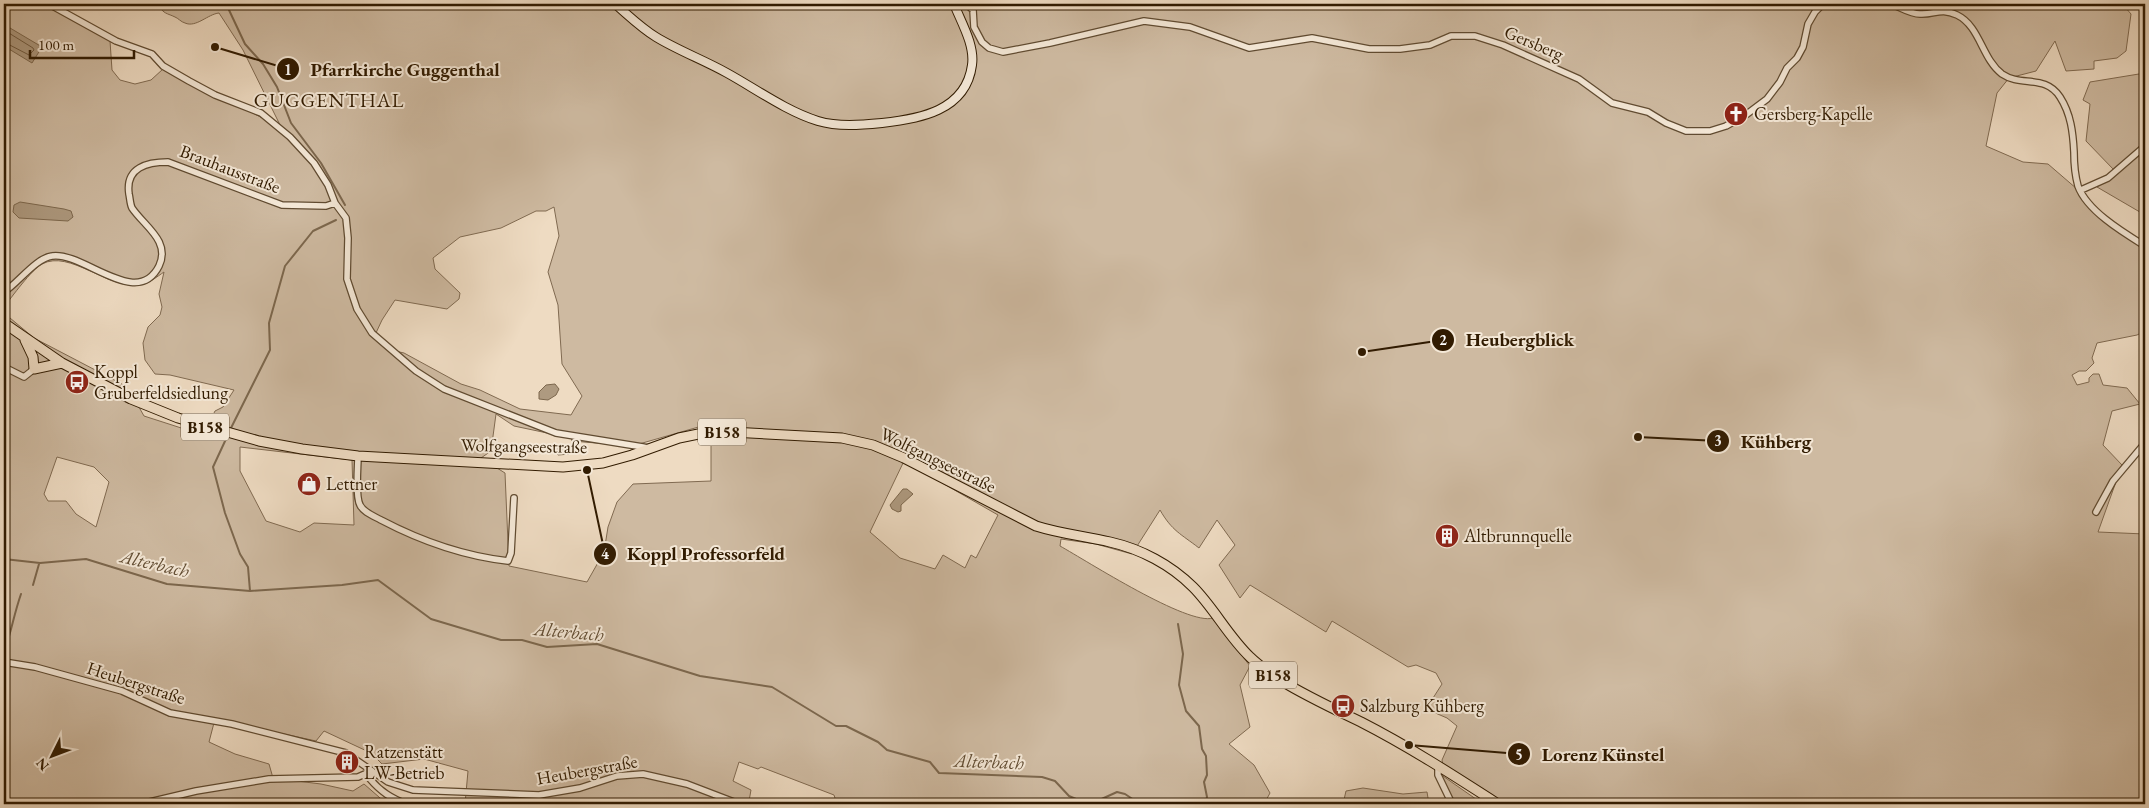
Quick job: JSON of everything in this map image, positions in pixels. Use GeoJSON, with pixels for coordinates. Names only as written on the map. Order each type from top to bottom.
{"type":"FeatureCollection","features":[{"type":"Feature","properties":{"kind":"main road"},"geometry":{"type":"LineString","coordinates":[[615,4],[656,37],[714,65],[812,119],[841,125],[905,120],[925,116],[939,111],[953,101],[962,90],[972,65],[971,49],[955,5]]}},
{"type":"Feature","properties":{"kind":"main road","name":"Wolfgangseestraße"},"geometry":{"type":"LineString","coordinates":[[4,323],[23,338],[62,363],[146,406],[218,431],[294,448],[358,456],[563,467],[603,463],[679,438],[713,431],[842,438],[873,445],[904,458],[1036,526],[1056,532],[1112,542],[1142,552],[1173,571],[1207,602],[1243,650],[1265,670],[1300,692],[1360,722],[1438,766]]}},
{"type":"Feature","properties":{"kind":"main road"},"geometry":{"type":"LineString","coordinates":[[23,338],[33,357],[34,369],[62,363]]}},
{"type":"Feature","properties":{"kind":"main road","name":"B158"},"geometry":{"type":"LineString","coordinates":[[1438,766],[1498,804]]}},
{"type":"Feature","properties":{"kind":"street"},"geometry":{"type":"LineString","coordinates":[[49,4],[116,41],[152,54],[163,66],[215,95],[261,113],[290,137],[314,163],[328,185],[335,203],[346,218],[348,238],[347,279],[357,309],[372,333],[416,371],[444,389],[556,433],[651,448]]}},
{"type":"Feature","properties":{"kind":"street","name":"Gersberg"},"geometry":{"type":"LineString","coordinates":[[955,5],[966,4],[972,8],[974,24],[980,40],[989,48],[1003,52],[1050,44],[1144,21],[1190,27],[1249,48],[1312,38],[1369,49],[1400,49],[1430,45],[1451,36],[1474,36],[1498,43],[1572,75],[1612,103],[1648,112],[1666,123],[1694,131],[1726,126],[1755,108],[1773,93],[1787,68],[1797,58],[1803,47],[1808,24],[1815,12],[1824,4]]}},
{"type":"Feature","properties":{"kind":"street"},"geometry":{"type":"LineString","coordinates":[[1891,4],[1919,14],[1945,10],[1958,15],[1971,26],[1983,50],[2002,73],[2012,79],[2036,81],[2057,94],[2070,119],[2076,175],[2081,190],[2102,216],[2145,246]]}},
{"type":"Feature","properties":{"kind":"street"},"geometry":{"type":"LineString","coordinates":[[2081,190],[2108,178],[2145,146]]}},
{"type":"Feature","properties":{"kind":"street","name":"Brauhausstraße"},"geometry":{"type":"LineString","coordinates":[[4,292],[17,283],[40,260],[52,256],[63,257],[82,263],[120,281],[139,282],[151,276],[158,268],[162,258],[158,237],[131,207],[128,186],[136,170],[151,162],[168,162],[282,205],[326,206],[335,203]]}},
{"type":"Feature","properties":{"kind":"street"},"geometry":{"type":"LineString","coordinates":[[4,292],[4,297]]}},
{"type":"Feature","properties":{"kind":"street"},"geometry":{"type":"LineString","coordinates":[[4,367],[24,377],[34,369]]}},
{"type":"Feature","properties":{"kind":"street"},"geometry":{"type":"LineString","coordinates":[[2096,512],[2114,481],[2145,443]]}},
{"type":"Feature","properties":{"kind":"street"},"geometry":{"type":"LineString","coordinates":[[358,456],[359,503],[364,511],[404,532],[444,547],[486,558],[508,561],[512,553],[514,498]]}},
{"type":"Feature","properties":{"kind":"street","name":"Heubergstraße"},"geometry":{"type":"LineString","coordinates":[[4,662],[35,667],[122,691],[170,713],[232,724],[346,753],[388,782],[413,790],[496,795],[539,795],[580,788],[617,776],[642,774],[687,784],[734,802],[777,804]]}},
{"type":"Feature","properties":{"kind":"street"},"geometry":{"type":"LineString","coordinates":[[1438,766],[1438,775],[1452,804]]}},
{"type":"Feature","properties":{"kind":"street"},"geometry":{"type":"LineString","coordinates":[[141,804],[196,791],[269,779],[358,777],[372,771]]}},
{"type":"Feature","properties":{"kind":"street"},"geometry":{"type":"LineString","coordinates":[[372,771],[370,779],[377,787],[389,798],[406,804]]}},
{"type":"Feature","properties":{"kind":"shaded area"},"geometry":{"type":"Polygon","coordinates":[[[4,4],[44,4],[110,41],[112,70],[120,80],[135,84],[151,80],[163,69],[281,127],[243,50],[219,13],[189,24],[164,12],[161,9],[164,4],[2127,4],[2125,7],[2131,14],[2126,51],[2117,58],[2094,61],[2094,69],[2066,71],[2055,41],[2036,71],[2009,78],[1997,93],[1986,146],[2023,162],[2048,164],[2077,189],[2090,206],[2145,248],[2145,331],[2137,335],[2097,343],[2092,358],[2094,363],[2086,371],[2079,371],[2072,375],[2077,385],[2089,382],[2089,378],[2093,374],[2099,374],[2103,385],[2127,388],[2140,404],[2112,411],[2103,445],[2122,465],[2098,532],[2145,534],[2145,804],[1505,804],[1443,765],[1442,760],[1457,726],[1447,718],[1426,709],[1442,684],[1436,673],[1416,665],[1408,667],[1332,621],[1326,632],[1250,585],[1240,598],[1219,565],[1235,545],[1217,520],[1199,548],[1173,528],[1160,510],[1132,554],[1096,544],[1061,539],[1060,546],[1161,603],[1200,618],[1213,618],[1250,666],[1240,685],[1250,727],[1229,744],[1254,765],[1270,793],[1264,804],[837,804],[834,795],[761,767],[758,769],[739,762],[733,781],[751,790],[749,801],[804,804],[465,804],[468,771],[424,759],[382,764],[371,753],[324,731],[316,741],[215,719],[209,742],[235,754],[269,764],[273,778],[321,784],[353,791],[364,784],[387,804],[4,804],[4,313],[34,338],[122,384],[131,393],[144,416],[203,435],[215,411],[223,407],[234,390],[170,375],[155,374],[145,360],[143,343],[148,327],[160,315],[162,307],[159,294],[164,272],[144,284],[128,285],[116,282],[77,265],[53,261],[38,267],[4,307],[4,4]],[[554,207],[546,211],[536,211],[501,228],[460,237],[433,258],[435,269],[460,293],[459,299],[447,309],[395,300],[375,335],[391,350],[404,353],[461,384],[480,390],[520,409],[571,415],[582,396],[562,364],[558,305],[548,272],[559,236],[554,207]],[[496,414],[491,451],[481,458],[505,473],[509,566],[587,582],[604,552],[608,527],[617,502],[633,484],[711,481],[711,434],[709,424],[632,446],[572,441],[571,438],[514,426],[496,414]],[[240,447],[240,471],[266,521],[300,532],[314,523],[354,525],[352,460],[240,447]],[[57,457],[44,494],[48,501],[66,501],[76,514],[96,527],[109,482],[94,467],[57,457]],[[904,461],[870,532],[900,558],[935,569],[943,555],[965,568],[971,555],[976,558],[998,515],[904,461]]]}},
{"type":"Feature","properties":{"kind":"shaded area"},"geometry":{"type":"Polygon","coordinates":[[[2145,73],[2145,215],[2097,187],[2107,180],[2114,170],[2086,141],[2090,104],[2083,100],[2090,82],[2145,73]]]}},
{"type":"Feature","properties":{"kind":"shaded area"},"geometry":{"type":"Polygon","coordinates":[[[1440,774],[1483,804],[1455,804],[1440,774]]]}},
{"type":"Feature","properties":{"kind":"shaded area"},"geometry":{"type":"Polygon","coordinates":[[[1363,788],[1403,794],[1427,792],[1429,804],[1343,804],[1346,791],[1363,788]]]}},
{"type":"Feature","properties":{"kind":"water"},"geometry":{"type":"Polygon","coordinates":[[[5,25],[42,47],[32,63],[4,46],[5,25]]]}},
{"type":"Feature","properties":{"kind":"water"},"geometry":{"type":"Polygon","coordinates":[[[20,202],[64,209],[71,211],[73,217],[68,221],[19,218],[13,212],[14,205],[20,202]]]}},
{"type":"Feature","properties":{"kind":"water"},"geometry":{"type":"Polygon","coordinates":[[[555,384],[559,389],[556,395],[548,400],[539,399],[539,392],[546,385],[555,384]]]}},
{"type":"Feature","properties":{"kind":"water"},"geometry":{"type":"Polygon","coordinates":[[[556,445],[568,446],[573,451],[570,454],[558,455],[554,450],[556,445]]]}},
{"type":"Feature","properties":{"kind":"water"},"geometry":{"type":"Polygon","coordinates":[[[903,489],[907,489],[913,494],[901,505],[901,511],[898,512],[892,509],[890,505],[903,489]]]}},
{"type":"Feature","properties":{"kind":"waterway"},"geometry":{"type":"LineString","coordinates":[[229,4],[229,10],[245,44],[263,64],[277,87],[291,123],[321,163],[345,205]]}},
{"type":"Feature","properties":{"kind":"waterway"},"geometry":{"type":"LineString","coordinates":[[231,428],[270,350],[269,323],[285,266],[313,231],[336,220]]}},
{"type":"Feature","properties":{"kind":"waterway"},"geometry":{"type":"LineString","coordinates":[[226,439],[213,467],[225,513],[240,554],[248,567],[250,591]]}},
{"type":"Feature","properties":{"kind":"waterway","name":"Alterbach"},"geometry":{"type":"LineString","coordinates":[[4,559],[40,563],[86,559],[167,584],[250,591],[342,585],[378,580],[431,619],[501,640],[522,640],[547,647],[597,644],[700,676],[772,687],[836,726],[846,726],[878,742],[887,750],[930,762],[939,773],[1042,777],[1055,781],[1069,796],[1083,802],[1095,802],[1117,792],[1125,794],[1140,804]]}},
{"type":"Feature","properties":{"kind":"waterway"},"geometry":{"type":"LineString","coordinates":[[33,585],[39,564]]}},
{"type":"Feature","properties":{"kind":"waterway"},"geometry":{"type":"LineString","coordinates":[[4,652],[21,594]]}},
{"type":"Feature","properties":{"kind":"waterway"},"geometry":{"type":"LineString","coordinates":[[1178,624],[1183,654],[1179,685],[1186,711],[1199,726],[1202,749],[1206,756],[1207,775],[1204,782],[1207,797],[1205,804]]}},
{"type":"Feature","properties":{"kind":"place","name":"Pfarrkirche Guggenthal"},"geometry":{"type":"Point","coordinates":[215,47]}},
{"type":"Feature","properties":{"kind":"place","name":"Gersberg-Kapelle"},"geometry":{"type":"Point","coordinates":[1736,114]}},
{"type":"Feature","properties":{"kind":"place","name":"Heubergblick"},"geometry":{"type":"Point","coordinates":[1362,352]}},
{"type":"Feature","properties":{"kind":"place","name":"Koppl Gruberfeldsiedlung"},"geometry":{"type":"Point","coordinates":[77,382]}},
{"type":"Feature","properties":{"kind":"place","name":"Kühberg"},"geometry":{"type":"Point","coordinates":[1638,437]}},
{"type":"Feature","properties":{"kind":"place","name":"Koppl Professorfeld"},"geometry":{"type":"Point","coordinates":[587,470]}},
{"type":"Feature","properties":{"kind":"place","name":"Lettner"},"geometry":{"type":"Point","coordinates":[309,484]}},
{"type":"Feature","properties":{"kind":"place","name":"Altbrunnquelle"},"geometry":{"type":"Point","coordinates":[1447,536]}},
{"type":"Feature","properties":{"kind":"place","name":"Salzburg Kühberg"},"geometry":{"type":"Point","coordinates":[1343,706]}},
{"type":"Feature","properties":{"kind":"place","name":"Lorenz Künstel"},"geometry":{"type":"Point","coordinates":[1409,745]}},
{"type":"Feature","properties":{"kind":"place","name":"Ratzenstätt LW-Betrieb"},"geometry":{"type":"Point","coordinates":[347,762]}},
{"type":"Feature","properties":{"kind":"district","name":"GUGGENTHAL"},"geometry":{"type":"Point","coordinates":[329,100]}}]}
